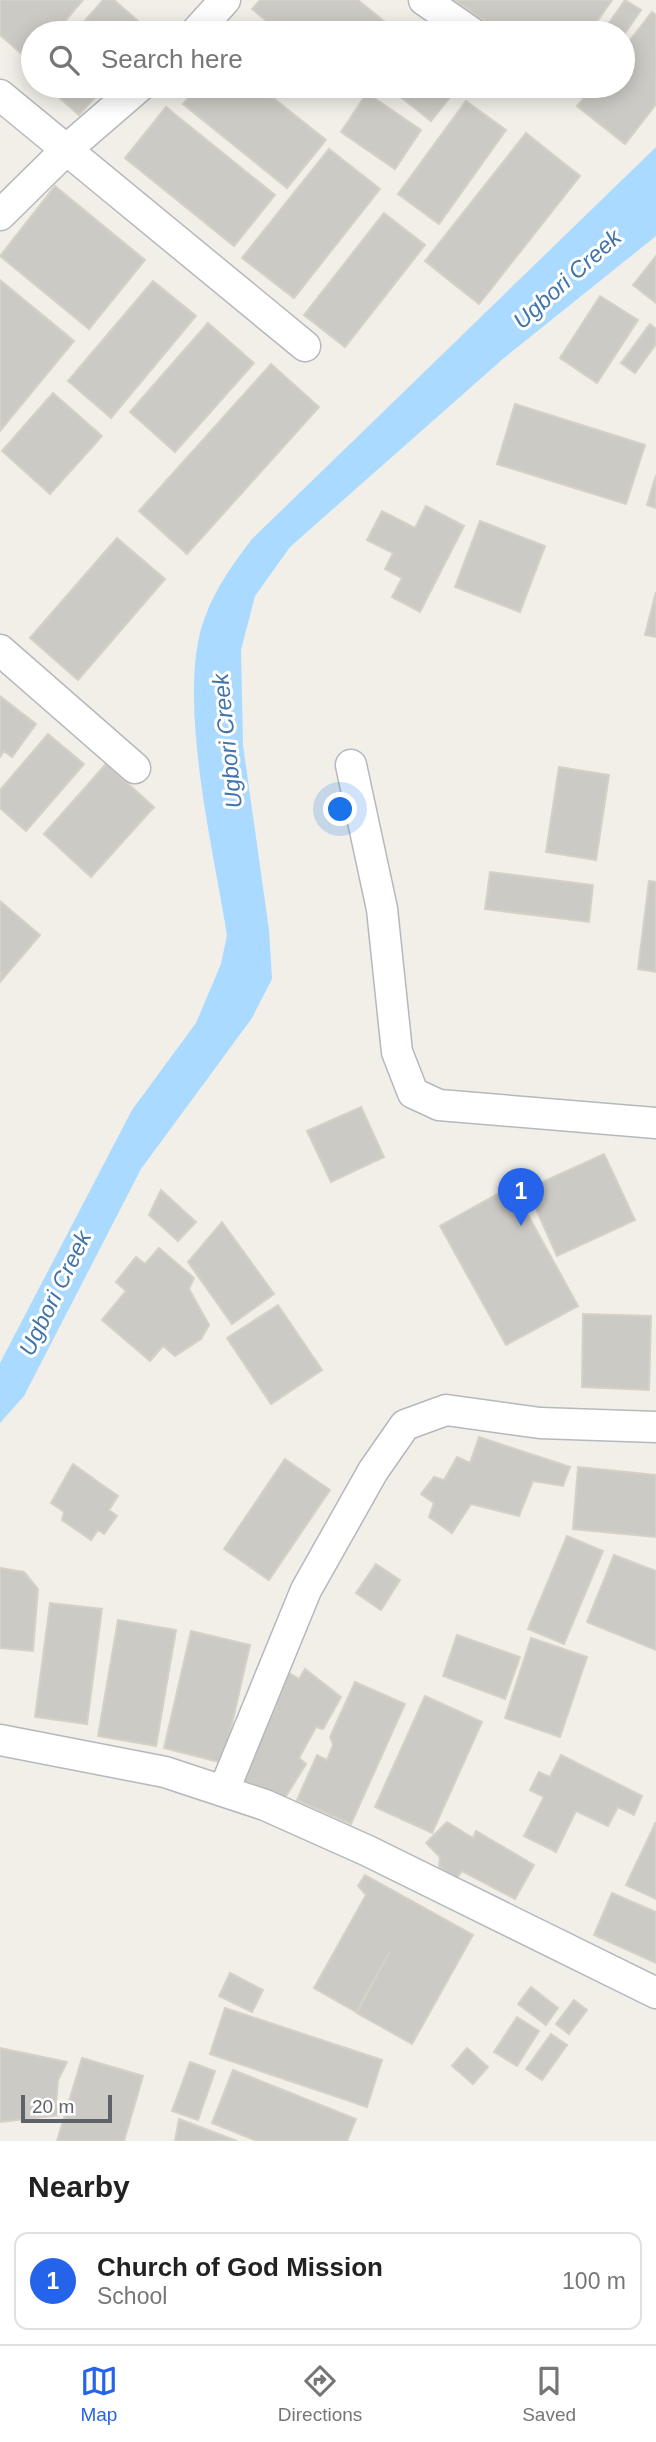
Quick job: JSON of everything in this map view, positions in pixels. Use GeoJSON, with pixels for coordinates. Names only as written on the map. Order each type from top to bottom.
{"type":"FeatureCollection","features":[{"type":"Feature","properties":{"kind":"street"},"geometry":{"type":"LineString","coordinates":[[206,21],[225,0]]}},
{"type":"Feature","properties":{"kind":"street"},"geometry":{"type":"LineString","coordinates":[[424,0],[455,21]]}},
{"type":"Feature","properties":{"kind":"street"},"geometry":{"type":"LineString","coordinates":[[0,95],[305,346]]}},
{"type":"Feature","properties":{"kind":"street"},"geometry":{"type":"LineString","coordinates":[[0,215],[66,150],[126,98]]}},
{"type":"Feature","properties":{"kind":"street"},"geometry":{"type":"LineString","coordinates":[[0,650],[135,768]]}},
{"type":"Feature","properties":{"kind":"street"},"geometry":{"type":"LineString","coordinates":[[351,765],[382,909],[397,1052],[413,1093],[439,1105],[656,1123]]}},
{"type":"Feature","properties":{"kind":"street"},"geometry":{"type":"LineString","coordinates":[[224,1790],[306,1590],[373,1471],[405,1425],[446,1410],[540,1423],[656,1427]]}},
{"type":"Feature","properties":{"kind":"street"},"geometry":{"type":"LineString","coordinates":[[0,1740],[165,1772],[224,1790],[368,1851],[656,1993]]}},
{"type":"Feature","properties":{"kind":"water","name":"Ugbori Creek"},"geometry":{"type":"Polygon","coordinates":[[[656,147],[656,236],[504,358],[290,547],[255,596],[241,650],[243,745],[269,930],[272,979],[252,1018],[141,1169],[24,1396],[0,1423],[0,1363],[132,1110],[196,1023],[221,964],[227,935],[200,774],[194,688],[197,650],[205,617],[214,596],[252,539],[656,147]]]}},
{"type":"Feature","properties":{"kind":"building"},"geometry":{"type":"Polygon","coordinates":[[[0,0],[83,0],[65,21],[21,21],[21,53],[0,35],[0,0]]]}},
{"type":"Feature","properties":{"kind":"building"},"geometry":{"type":"Polygon","coordinates":[[[103,0],[114,0],[138,21],[85,21],[103,0]]]}},
{"type":"Feature","properties":{"kind":"building"},"geometry":{"type":"Polygon","coordinates":[[[260,0],[358,0],[384,21],[266,21],[252,9],[260,0]]]}},
{"type":"Feature","properties":{"kind":"building"},"geometry":{"type":"Polygon","coordinates":[[[454,0],[612,0],[597,21],[485,21],[454,0]]]}},
{"type":"Feature","properties":{"kind":"building"},"geometry":{"type":"Polygon","coordinates":[[[625,0],[641,10],[633,21],[610,21],[625,0]]]}},
{"type":"Feature","properties":{"kind":"building"},"geometry":{"type":"Polygon","coordinates":[[[652,12],[656,15],[656,104],[625,144],[577,106],[584,98],[635,98],[635,34],[652,12]]]}},
{"type":"Feature","properties":{"kind":"building"},"geometry":{"type":"Polygon","coordinates":[[[60,98],[94,98],[79,115],[60,98]]]}},
{"type":"Feature","properties":{"kind":"building"},"geometry":{"type":"Polygon","coordinates":[[[188,98],[273,98],[326,140],[287,188],[183,104],[188,98]]]}},
{"type":"Feature","properties":{"kind":"building"},"geometry":{"type":"Polygon","coordinates":[[[364,98],[374,98],[421,130],[395,169],[341,132],[364,98]]]}},
{"type":"Feature","properties":{"kind":"building"},"geometry":{"type":"Polygon","coordinates":[[[402,98],[449,98],[431,121],[402,98]]]}},
{"type":"Feature","properties":{"kind":"building"},"geometry":{"type":"Polygon","coordinates":[[[466,101],[506,130],[439,224],[398,194],[466,101]]]}},
{"type":"Feature","properties":{"kind":"building"},"geometry":{"type":"Polygon","coordinates":[[[166,107],[275,195],[234,246],[125,158],[166,107]]]}},
{"type":"Feature","properties":{"kind":"building"},"geometry":{"type":"Polygon","coordinates":[[[526,133],[580,176],[479,304],[425,261],[526,133]]]}},
{"type":"Feature","properties":{"kind":"building"},"geometry":{"type":"Polygon","coordinates":[[[329,149],[380,189],[294,298],[242,258],[329,149]]]}},
{"type":"Feature","properties":{"kind":"building"},"geometry":{"type":"Polygon","coordinates":[[[55,186],[145,260],[89,329],[0,256],[55,186]]]}},
{"type":"Feature","properties":{"kind":"building"},"geometry":{"type":"Polygon","coordinates":[[[384,213],[425,245],[345,347],[304,315],[384,213]]]}},
{"type":"Feature","properties":{"kind":"building"},"geometry":{"type":"Polygon","coordinates":[[[656,256],[656,303],[633,285],[656,256]]]}},
{"type":"Feature","properties":{"kind":"building"},"geometry":{"type":"Polygon","coordinates":[[[0,280],[74,341],[0,431],[0,280]]]}},
{"type":"Feature","properties":{"kind":"building"},"geometry":{"type":"Polygon","coordinates":[[[153,281],[196,316],[111,418],[68,381],[153,281]]]}},
{"type":"Feature","properties":{"kind":"building"},"geometry":{"type":"Polygon","coordinates":[[[600,296],[638,320],[597,383],[560,358],[600,296]]]}},
{"type":"Feature","properties":{"kind":"building"},"geometry":{"type":"Polygon","coordinates":[[[208,323],[254,363],[175,452],[130,412],[208,323]]]}},
{"type":"Feature","properties":{"kind":"building"},"geometry":{"type":"Polygon","coordinates":[[[650,324],[656,329],[656,344],[635,373],[621,363],[650,324]]]}},
{"type":"Feature","properties":{"kind":"building"},"geometry":{"type":"Polygon","coordinates":[[[271,364],[319,407],[187,554],[139,511],[271,364]]]}},
{"type":"Feature","properties":{"kind":"building"},"geometry":{"type":"Polygon","coordinates":[[[53,393],[102,436],[50,494],[2,451],[53,393]]]}},
{"type":"Feature","properties":{"kind":"building"},"geometry":{"type":"Polygon","coordinates":[[[515,404],[645,445],[626,504],[497,464],[515,404]]]}},
{"type":"Feature","properties":{"kind":"building"},"geometry":{"type":"Polygon","coordinates":[[[656,475],[656,508],[647,505],[656,475]]]}},
{"type":"Feature","properties":{"kind":"building"},"geometry":{"type":"Polygon","coordinates":[[[426,506],[464,526],[420,612],[392,597],[402,578],[385,569],[393,553],[367,540],[382,511],[415,528],[426,506]]]}},
{"type":"Feature","properties":{"kind":"building"},"geometry":{"type":"Polygon","coordinates":[[[480,521],[545,546],[520,612],[455,587],[480,521]]]}},
{"type":"Feature","properties":{"kind":"building"},"geometry":{"type":"Polygon","coordinates":[[[117,538],[165,579],[78,680],[30,638],[117,538]]]}},
{"type":"Feature","properties":{"kind":"building"},"geometry":{"type":"Polygon","coordinates":[[[656,592],[656,637],[645,635],[656,592]]]}},
{"type":"Feature","properties":{"kind":"building"},"geometry":{"type":"Polygon","coordinates":[[[0,696],[36,724],[12,757],[4,751],[0,757],[0,696]]]}},
{"type":"Feature","properties":{"kind":"building"},"geometry":{"type":"Polygon","coordinates":[[[48,734],[84,764],[26,831],[0,808],[0,790],[48,734]]]}},
{"type":"Feature","properties":{"kind":"building"},"geometry":{"type":"Polygon","coordinates":[[[106,764],[154,807],[91,877],[44,834],[106,764]]]}},
{"type":"Feature","properties":{"kind":"building"},"geometry":{"type":"Polygon","coordinates":[[[559,767],[609,775],[596,860],[546,852],[559,767]]]}},
{"type":"Feature","properties":{"kind":"building"},"geometry":{"type":"Polygon","coordinates":[[[490,872],[593,885],[589,922],[485,909],[490,872]]]}},
{"type":"Feature","properties":{"kind":"building"},"geometry":{"type":"Polygon","coordinates":[[[649,881],[656,882],[656,972],[638,969],[649,881]]]}},
{"type":"Feature","properties":{"kind":"building"},"geometry":{"type":"Polygon","coordinates":[[[0,901],[40,935],[0,982],[0,901]]]}},
{"type":"Feature","properties":{"kind":"building"},"geometry":{"type":"Polygon","coordinates":[[[361,1107],[384,1157],[331,1182],[307,1131],[361,1107]]]}},
{"type":"Feature","properties":{"kind":"building"},"geometry":{"type":"Polygon","coordinates":[[[604,1154],[635,1220],[557,1256],[527,1189],[604,1154]]]}},
{"type":"Feature","properties":{"kind":"building"},"geometry":{"type":"Polygon","coordinates":[[[512,1186],[578,1306],[506,1345],[440,1226],[512,1186]]]}},
{"type":"Feature","properties":{"kind":"building"},"geometry":{"type":"Polygon","coordinates":[[[161,1190],[196,1222],[178,1241],[149,1215],[161,1190]]]}},
{"type":"Feature","properties":{"kind":"building"},"geometry":{"type":"Polygon","coordinates":[[[222,1222],[274,1294],[232,1324],[188,1262],[222,1222]]]}},
{"type":"Feature","properties":{"kind":"building"},"geometry":{"type":"Polygon","coordinates":[[[159,1248],[194,1278],[189,1289],[209,1325],[201,1339],[175,1356],[163,1346],[150,1361],[102,1320],[126,1291],[116,1282],[136,1257],[145,1264],[159,1248]]]}},
{"type":"Feature","properties":{"kind":"building"},"geometry":{"type":"Polygon","coordinates":[[[278,1305],[322,1370],[271,1404],[227,1338],[278,1305]]]}},
{"type":"Feature","properties":{"kind":"building"},"geometry":{"type":"Polygon","coordinates":[[[583,1314],[651,1316],[649,1390],[582,1387],[583,1314]]]}},
{"type":"Feature","properties":{"kind":"building"},"geometry":{"type":"Polygon","coordinates":[[[479,1437],[570,1467],[563,1486],[533,1481],[519,1516],[471,1504],[452,1533],[429,1517],[434,1503],[421,1494],[434,1477],[444,1480],[457,1457],[470,1463],[479,1437]]]}},
{"type":"Feature","properties":{"kind":"building"},"geometry":{"type":"Polygon","coordinates":[[[285,1459],[330,1490],[269,1580],[224,1549],[285,1459]]]}},
{"type":"Feature","properties":{"kind":"building"},"geometry":{"type":"Polygon","coordinates":[[[73,1464],[118,1496],[109,1510],[117,1516],[104,1534],[98,1530],[91,1540],[62,1520],[64,1512],[51,1503],[73,1464]]]}},
{"type":"Feature","properties":{"kind":"building"},"geometry":{"type":"Polygon","coordinates":[[[578,1467],[656,1475],[656,1537],[573,1529],[578,1467]]]}},
{"type":"Feature","properties":{"kind":"building"},"geometry":{"type":"Polygon","coordinates":[[[567,1536],[603,1551],[564,1644],[528,1629],[567,1536]]]}},
{"type":"Feature","properties":{"kind":"building"},"geometry":{"type":"Polygon","coordinates":[[[614,1555],[656,1571],[656,1650],[587,1622],[614,1555]]]}},
{"type":"Feature","properties":{"kind":"building"},"geometry":{"type":"Polygon","coordinates":[[[376,1564],[400,1580],[381,1610],[356,1593],[376,1564]]]}},
{"type":"Feature","properties":{"kind":"building"},"geometry":{"type":"Polygon","coordinates":[[[0,1568],[24,1572],[38,1589],[33,1651],[0,1648],[0,1568]]]}},
{"type":"Feature","properties":{"kind":"building"},"geometry":{"type":"Polygon","coordinates":[[[50,1603],[102,1609],[87,1724],[35,1717],[50,1603]]]}},
{"type":"Feature","properties":{"kind":"building"},"geometry":{"type":"Polygon","coordinates":[[[118,1620],[176,1630],[156,1746],[98,1736],[118,1620]]]}},
{"type":"Feature","properties":{"kind":"building"},"geometry":{"type":"Polygon","coordinates":[[[191,1631],[250,1645],[223,1763],[164,1748],[191,1631]]]}},
{"type":"Feature","properties":{"kind":"building"},"geometry":{"type":"Polygon","coordinates":[[[457,1635],[520,1657],[505,1699],[443,1676],[457,1635]]]}},
{"type":"Feature","properties":{"kind":"building"},"geometry":{"type":"Polygon","coordinates":[[[531,1638],[587,1657],[560,1737],[505,1718],[531,1638]]]}},
{"type":"Feature","properties":{"kind":"building"},"geometry":{"type":"Polygon","coordinates":[[[305,1669],[341,1697],[323,1729],[316,1727],[299,1758],[306,1764],[283,1801],[237,1780],[277,1706],[269,1701],[288,1672],[299,1679],[305,1669]]]}},
{"type":"Feature","properties":{"kind":"building"},"geometry":{"type":"Polygon","coordinates":[[[355,1682],[405,1704],[351,1824],[297,1800],[317,1755],[327,1760],[333,1745],[330,1737],[355,1682]]]}},
{"type":"Feature","properties":{"kind":"building"},"geometry":{"type":"Polygon","coordinates":[[[425,1696],[482,1722],[432,1833],[375,1807],[425,1696]]]}},
{"type":"Feature","properties":{"kind":"building"},"geometry":{"type":"Polygon","coordinates":[[[561,1755],[642,1796],[634,1815],[618,1807],[608,1826],[576,1811],[556,1852],[524,1836],[544,1797],[530,1790],[539,1772],[550,1777],[561,1755]]]}},
{"type":"Feature","properties":{"kind":"building"},"geometry":{"type":"Polygon","coordinates":[[[447,1822],[473,1838],[476,1831],[534,1865],[515,1899],[462,1871],[456,1879],[439,1866],[440,1857],[426,1843],[447,1822]]]}},
{"type":"Feature","properties":{"kind":"building"},"geometry":{"type":"Polygon","coordinates":[[[656,1822],[656,1899],[626,1885],[656,1822]]]}},
{"type":"Feature","properties":{"kind":"building"},"geometry":{"type":"Polygon","coordinates":[[[365,1875],[473,1935],[412,2044],[357,2013],[390,1951],[356,2012],[314,1988],[366,1895],[358,1886],[365,1875]]]}},
{"type":"Feature","properties":{"kind":"building"},"geometry":{"type":"Polygon","coordinates":[[[612,1893],[656,1912],[656,1963],[594,1935],[612,1893]]]}},
{"type":"Feature","properties":{"kind":"building"},"geometry":{"type":"Polygon","coordinates":[[[230,1973],[263,1990],[252,2012],[219,1996],[230,1973]]]}},
{"type":"Feature","properties":{"kind":"building"},"geometry":{"type":"Polygon","coordinates":[[[531,1987],[558,2008],[546,2025],[518,2004],[531,1987]]]}},
{"type":"Feature","properties":{"kind":"building"},"geometry":{"type":"Polygon","coordinates":[[[574,2000],[587,2010],[569,2034],[556,2024],[574,2000]]]}},
{"type":"Feature","properties":{"kind":"building"},"geometry":{"type":"Polygon","coordinates":[[[225,2008],[382,2060],[367,2107],[210,2054],[225,2008]]]}},
{"type":"Feature","properties":{"kind":"building"},"geometry":{"type":"Polygon","coordinates":[[[517,2017],[539,2031],[517,2066],[494,2052],[517,2017]]]}},
{"type":"Feature","properties":{"kind":"building"},"geometry":{"type":"Polygon","coordinates":[[[551,2034],[567,2045],[542,2080],[526,2069],[551,2034]]]}},
{"type":"Feature","properties":{"kind":"building"},"geometry":{"type":"Polygon","coordinates":[[[0,2048],[67,2062],[58,2080],[56,2104],[62,2115],[0,2122],[0,2048]]]}},
{"type":"Feature","properties":{"kind":"building"},"geometry":{"type":"Polygon","coordinates":[[[467,2048],[488,2067],[473,2084],[452,2066],[467,2048]]]}},
{"type":"Feature","properties":{"kind":"building"},"geometry":{"type":"Polygon","coordinates":[[[82,2058],[143,2076],[124,2141],[57,2141],[82,2058]]]}},
{"type":"Feature","properties":{"kind":"building"},"geometry":{"type":"Polygon","coordinates":[[[190,2062],[215,2071],[198,2120],[172,2111],[190,2062]]]}},
{"type":"Feature","properties":{"kind":"building"},"geometry":{"type":"Polygon","coordinates":[[[233,2070],[356,2119],[347,2141],[257,2141],[212,2123],[233,2070]]]}},
{"type":"Feature","properties":{"kind":"building"},"geometry":{"type":"Polygon","coordinates":[[[179,2119],[237,2141],[175,2141],[179,2119]]]}},
{"type":"Feature","properties":{"kind":"place","name":"Church of God Mission"},"geometry":{"type":"Point","coordinates":[521,1226]}}]}
